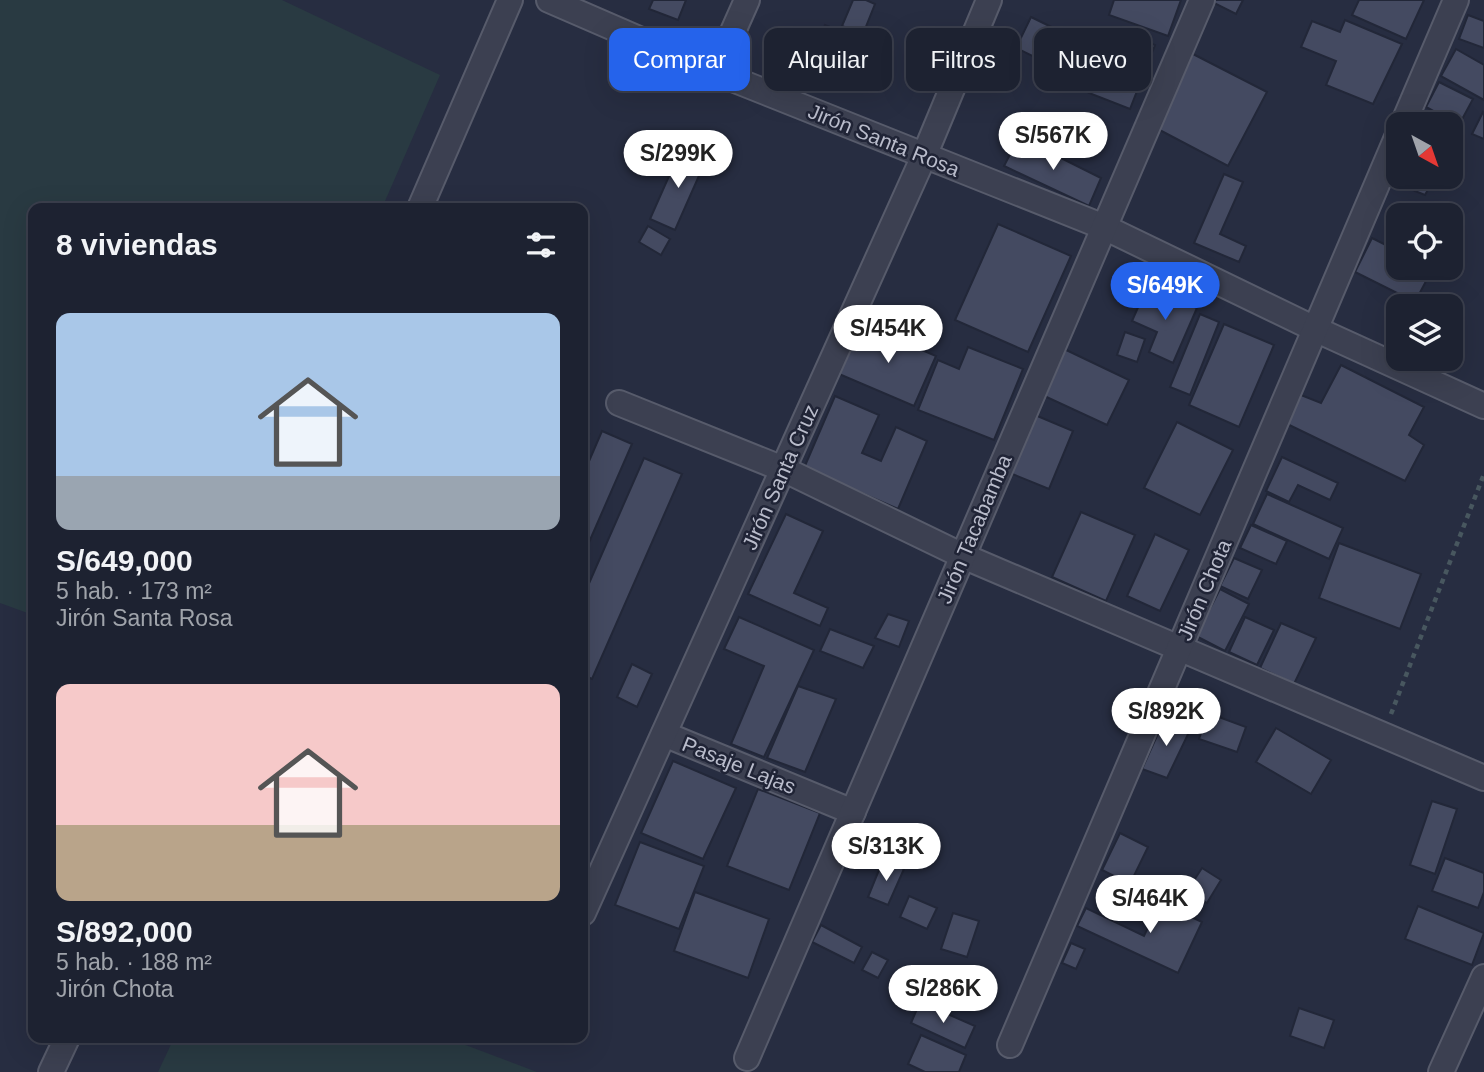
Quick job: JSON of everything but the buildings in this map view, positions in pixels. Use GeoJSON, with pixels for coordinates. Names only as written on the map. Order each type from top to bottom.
{"type":"FeatureCollection","features":[{"type":"Feature","properties":{"kind":"street"},"geometry":{"type":"LineString","coordinates":[[423,203],[510,0]]}},
{"type":"Feature","properties":{"kind":"street","name":"Jirón Santa Rosa"},"geometry":{"type":"LineString","coordinates":[[549,0],[614,28]]}},
{"type":"Feature","properties":{"kind":"street"},"geometry":{"type":"LineString","coordinates":[[735,28],[747,0]]}},
{"type":"Feature","properties":{"kind":"street","name":"Jirón Santa Cruz"},"geometry":{"type":"LineString","coordinates":[[588,902],[924,156],[989,0]]}},
{"type":"Feature","properties":{"kind":"street","name":"Jirón Tacabamba"},"geometry":{"type":"LineString","coordinates":[[747,1058],[1202,0]]}},
{"type":"Feature","properties":{"kind":"street"},"geometry":{"type":"LineString","coordinates":[[1408,112],[1456,0]]}},
{"type":"Feature","properties":{"kind":"street","name":"Jirón Santa Rosa"},"geometry":{"type":"LineString","coordinates":[[750,86],[1104,227],[1315,329],[1484,406]]}},
{"type":"Feature","properties":{"kind":"street","name":"Jirón Chota"},"geometry":{"type":"LineString","coordinates":[[1010,1045],[1386,163]]}},
{"type":"Feature","properties":{"kind":"street"},"geometry":{"type":"LineString","coordinates":[[619,403],[783,469],[962,556],[1484,778]]}},
{"type":"Feature","properties":{"kind":"street","name":"Pasaje Lajas"},"geometry":{"type":"LineString","coordinates":[[664,734],[852,812]]}},
{"type":"Feature","properties":{"kind":"street"},"geometry":{"type":"LineString","coordinates":[[1441,1072],[1484,977]]}},
{"type":"Feature","properties":{"kind":"street"},"geometry":{"type":"LineString","coordinates":[[51,1072],[65,1043]]}},
{"type":"Feature","properties":{"kind":"path"},"geometry":{"type":"LineString","coordinates":[[1383,735],[1484,474]]}},
{"type":"Feature","properties":{"kind":"shaded area"},"geometry":{"type":"Polygon","coordinates":[[[0,0],[282,0],[440,75],[384,203],[28,203],[28,613],[0,603],[0,0]]]}},
{"type":"Feature","properties":{"kind":"shaded area"},"geometry":{"type":"Polygon","coordinates":[[[172,1043],[460,1043],[537,1072],[158,1072],[172,1043]]]}}]}
